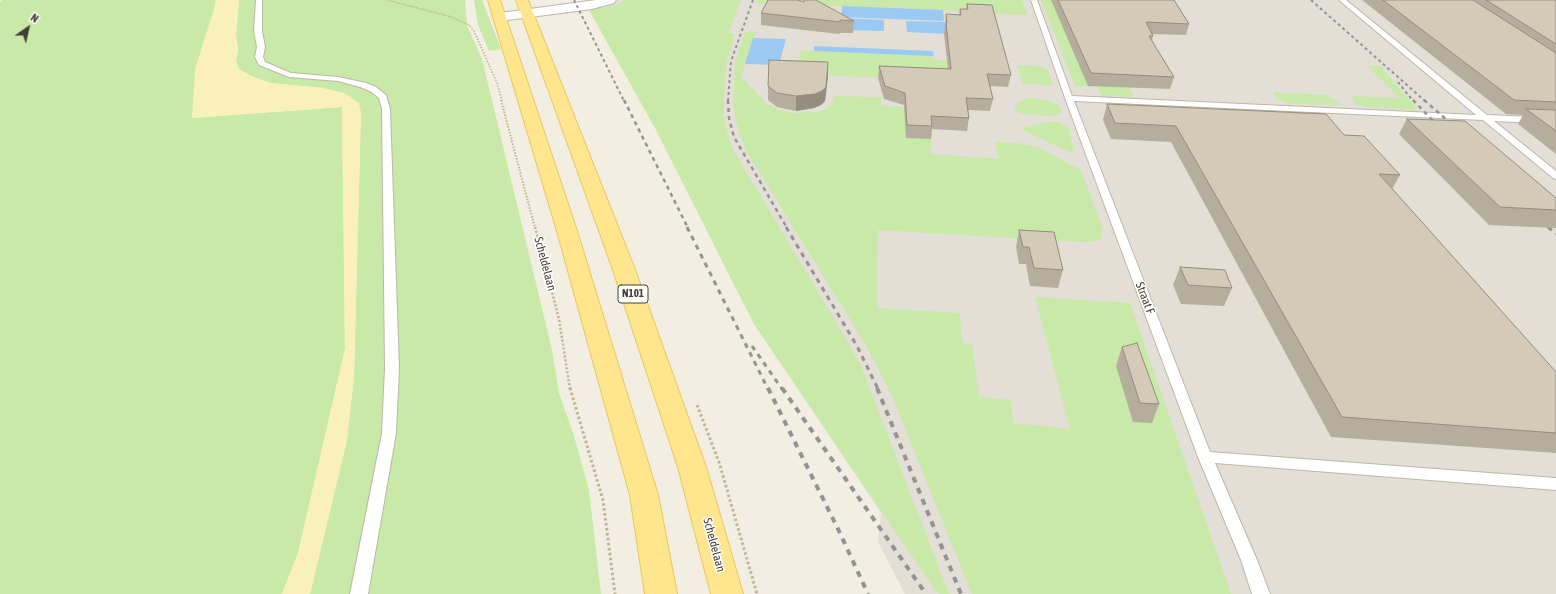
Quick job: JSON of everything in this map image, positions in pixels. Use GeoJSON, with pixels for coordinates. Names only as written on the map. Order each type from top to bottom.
{"type":"FeatureCollection","features":[{"type":"Feature","properties":{"kind":"main road","name":"Scheldelaan"},"geometry":{"type":"LineString","coordinates":[[525,7],[623,267],[692,467],[727,594]]}},
{"type":"Feature","properties":{"kind":"main road"},"geometry":{"type":"LineString","coordinates":[[497,9],[567,232],[644,495],[661,594]]}},
{"type":"Feature","properties":{"kind":"street"},"geometry":{"type":"LineString","coordinates":[[497,9],[592,5],[610,0]]}},
{"type":"Feature","properties":{"kind":"lane"},"geometry":{"type":"LineString","coordinates":[[259,0],[258,31],[261,47],[259,57],[262,63],[289,75],[338,79],[363,85],[373,90],[383,98],[386,109],[392,375],[389,433],[359,594]]}},
{"type":"Feature","properties":{"kind":"lane","name":"Straat F"},"geometry":{"type":"LineString","coordinates":[[1034,0],[1069,98],[1205,457],[1249,560],[1261,594]]}},
{"type":"Feature","properties":{"kind":"lane"},"geometry":{"type":"LineString","coordinates":[[1342,0],[1556,176]]}},
{"type":"Feature","properties":{"kind":"lane"},"geometry":{"type":"LineString","coordinates":[[1069,98],[1556,121]]}},
{"type":"Feature","properties":{"kind":"lane"},"geometry":{"type":"LineString","coordinates":[[1205,457],[1556,484]]}},
{"type":"Feature","properties":{"kind":"path","name":"Scheldelaan"},"geometry":{"type":"LineString","coordinates":[[387,0],[448,16],[469,25],[474,31],[497,84],[559,319],[570,390],[603,500],[615,594]]}},
{"type":"Feature","properties":{"kind":"shaded area"},"geometry":{"type":"Polygon","coordinates":[[[584,0],[1556,0],[1556,594],[905,594],[878,542],[881,513],[754,324],[655,128],[584,0]]]}},
{"type":"Feature","properties":{"kind":"green space"},"geometry":{"type":"Polygon","coordinates":[[[2,0],[216,0],[192,118],[342,107],[345,349],[298,553],[282,594],[0,594],[0,3],[2,0]]]}},
{"type":"Feature","properties":{"kind":"green space"},"geometry":{"type":"Polygon","coordinates":[[[239,0],[465,0],[467,26],[482,59],[552,350],[559,393],[574,436],[589,490],[601,594],[310,594],[347,440],[354,376],[361,113],[351,97],[344,93],[323,88],[271,83],[253,77],[239,69],[236,61],[238,50],[236,35],[239,0]]]}},
{"type":"Feature","properties":{"kind":"green space"},"geometry":{"type":"Polygon","coordinates":[[[474,0],[482,0],[501,49],[489,51],[478,25],[474,0]]]}},
{"type":"Feature","properties":{"kind":"green space"},"geometry":{"type":"Polygon","coordinates":[[[625,0],[741,0],[728,33],[735,34],[727,61],[724,90],[724,117],[729,140],[735,153],[861,366],[949,594],[939,594],[935,590],[754,324],[655,128],[589,10],[617,5],[625,0]]]}},
{"type":"Feature","properties":{"kind":"green space"},"geometry":{"type":"Polygon","coordinates":[[[757,0],[1022,0],[1028,15],[943,10],[756,3],[757,0]]]}},
{"type":"Feature","properties":{"kind":"green space"},"geometry":{"type":"Polygon","coordinates":[[[1041,0],[1084,0],[1134,97],[1101,95],[1098,87],[1075,86],[1041,0]]]}},
{"type":"Feature","properties":{"kind":"green space"},"geometry":{"type":"Polygon","coordinates":[[[745,32],[757,32],[753,38],[741,77],[767,104],[780,110],[793,113],[818,112],[828,108],[833,101],[833,96],[881,97],[881,106],[929,108],[906,138],[931,139],[930,154],[999,159],[995,142],[1019,143],[1040,148],[1081,170],[1103,229],[1100,240],[1080,242],[878,230],[877,308],[960,313],[962,343],[972,344],[979,397],[1011,400],[1013,423],[1070,429],[1035,297],[1130,303],[1231,594],[972,594],[893,398],[877,366],[861,337],[745,149],[736,122],[733,104],[735,62],[745,32]]]}},
{"type":"Feature","properties":{"kind":"green space"},"geometry":{"type":"Polygon","coordinates":[[[801,50],[930,55],[931,59],[948,60],[950,81],[796,74],[801,50]]]}},
{"type":"Feature","properties":{"kind":"green space"},"geometry":{"type":"Polygon","coordinates":[[[1017,65],[1038,66],[1048,70],[1053,85],[1023,84],[1017,65]]]}},
{"type":"Feature","properties":{"kind":"green space"},"geometry":{"type":"Polygon","coordinates":[[[1367,66],[1380,66],[1418,110],[1366,107],[1355,104],[1352,96],[1400,98],[1367,66]]]}},
{"type":"Feature","properties":{"kind":"green space"},"geometry":{"type":"Polygon","coordinates":[[[1272,92],[1326,95],[1340,103],[1336,105],[1289,104],[1277,98],[1272,92]]]}},
{"type":"Feature","properties":{"kind":"green space"},"geometry":{"type":"Polygon","coordinates":[[[1028,98],[1052,102],[1062,109],[1062,113],[1054,116],[1031,115],[1020,113],[1014,107],[1019,102],[1028,98]]]}},
{"type":"Feature","properties":{"kind":"green space"},"geometry":{"type":"Polygon","coordinates":[[[1048,122],[1058,122],[1068,127],[1075,153],[1067,151],[1022,130],[1025,127],[1048,122]]]}},
{"type":"Feature","properties":{"kind":"sand"},"geometry":{"type":"Polygon","coordinates":[[[216,0],[239,0],[236,35],[238,50],[236,61],[239,69],[253,77],[271,83],[323,88],[344,93],[359,103],[361,113],[354,376],[347,440],[310,594],[282,594],[298,553],[345,349],[342,107],[192,118],[195,69],[216,0]]]}},
{"type":"Feature","properties":{"kind":"water"},"geometry":{"type":"Polygon","coordinates":[[[842,6],[943,10],[944,21],[841,17],[842,6]]]}},
{"type":"Feature","properties":{"kind":"water"},"geometry":{"type":"Polygon","coordinates":[[[841,18],[884,20],[884,31],[839,30],[841,18]]]}},
{"type":"Feature","properties":{"kind":"water"},"geometry":{"type":"Polygon","coordinates":[[[906,21],[945,22],[946,34],[907,32],[906,21]]]}},
{"type":"Feature","properties":{"kind":"water"},"geometry":{"type":"Polygon","coordinates":[[[753,38],[786,39],[779,65],[745,64],[753,38]]]}},
{"type":"Feature","properties":{"kind":"water"},"geometry":{"type":"Polygon","coordinates":[[[814,46],[933,51],[934,56],[814,51],[814,46]]]}},
{"type":"Feature","properties":{"kind":"building"},"geometry":{"type":"Polygon","coordinates":[[[768,0],[798,0],[804,2],[804,0],[816,0],[854,21],[840,20],[840,22],[761,13],[768,0]]]}},
{"type":"Feature","properties":{"kind":"building"},"geometry":{"type":"Polygon","coordinates":[[[1058,0],[1174,0],[1189,24],[1146,22],[1153,36],[1149,36],[1174,77],[1091,73],[1058,0]]]}},
{"type":"Feature","properties":{"kind":"building"},"geometry":{"type":"Polygon","coordinates":[[[1383,0],[1473,0],[1556,53],[1556,102],[1514,100],[1383,0]]]}},
{"type":"Feature","properties":{"kind":"building"},"geometry":{"type":"Polygon","coordinates":[[[1486,0],[1556,0],[1556,44],[1486,0]]]}},
{"type":"Feature","properties":{"kind":"building"},"geometry":{"type":"Polygon","coordinates":[[[967,4],[992,5],[1011,75],[987,74],[993,99],[966,98],[969,118],[931,116],[932,126],[907,125],[905,93],[885,86],[879,66],[951,69],[946,14],[961,15],[960,9],[968,9],[967,4]]]}},
{"type":"Feature","properties":{"kind":"building"},"geometry":{"type":"Polygon","coordinates":[[[769,60],[828,62],[826,87],[822,91],[815,94],[796,96],[777,93],[768,86],[769,60]]]}},
{"type":"Feature","properties":{"kind":"building"},"geometry":{"type":"Polygon","coordinates":[[[1107,104],[1326,114],[1344,135],[1364,136],[1400,175],[1379,174],[1556,372],[1556,433],[1342,417],[1176,126],[1115,123],[1107,104]]]}},
{"type":"Feature","properties":{"kind":"building"},"geometry":{"type":"Polygon","coordinates":[[[1526,109],[1556,110],[1556,131],[1526,109]]]}},
{"type":"Feature","properties":{"kind":"building"},"geometry":{"type":"Polygon","coordinates":[[[1407,119],[1465,121],[1556,198],[1556,210],[1500,207],[1407,119]]]}},
{"type":"Feature","properties":{"kind":"building"},"geometry":{"type":"Polygon","coordinates":[[[1019,230],[1054,232],[1063,270],[1034,268],[1029,247],[1023,247],[1019,230]]]}},
{"type":"Feature","properties":{"kind":"building"},"geometry":{"type":"Polygon","coordinates":[[[1180,267],[1225,270],[1232,288],[1188,285],[1180,267]]]}},
{"type":"Feature","properties":{"kind":"building"},"geometry":{"type":"Polygon","coordinates":[[[1137,343],[1159,404],[1140,403],[1122,347],[1137,343]]]}},
{"type":"Feature","properties":{"kind":"railway"},"geometry":{"type":"LineString","coordinates":[[574,0],[624,101]]}},
{"type":"Feature","properties":{"kind":"railway"},"geometry":{"type":"LineString","coordinates":[[728,101],[731,61],[753,0]]}},
{"type":"Feature","properties":{"kind":"railway"},"geometry":{"type":"LineString","coordinates":[[1311,0],[1425,101]]}},
{"type":"Feature","properties":{"kind":"railway"},"geometry":{"type":"LineString","coordinates":[[1398,82],[1413,101]]}},
{"type":"Feature","properties":{"kind":"railway"},"geometry":{"type":"LineString","coordinates":[[624,100],[688,228]]}},
{"type":"Feature","properties":{"kind":"railway"},"geometry":{"type":"LineString","coordinates":[[1413,100],[1439,127]]}},
{"type":"Feature","properties":{"kind":"railway"},"geometry":{"type":"LineString","coordinates":[[1424,100],[1456,128]]}},
{"type":"Feature","properties":{"kind":"railway"},"geometry":{"type":"LineString","coordinates":[[728,101],[729,118],[734,137],[787,228]]}},
{"type":"Feature","properties":{"kind":"railway"},"geometry":{"type":"LineString","coordinates":[[1541,220],[1548,227]]}},
{"type":"Feature","properties":{"kind":"railway"},"geometry":{"type":"LineString","coordinates":[[687,227],[768,389]]}},
{"type":"Feature","properties":{"kind":"railway"},"geometry":{"type":"LineString","coordinates":[[786,227],[857,346],[878,389]]}},
{"type":"Feature","properties":{"kind":"railway"},"geometry":{"type":"LineString","coordinates":[[1548,227],[1556,234]]}},
{"type":"Feature","properties":{"kind":"railway"},"geometry":{"type":"LineString","coordinates":[[752,346],[782,389]]}},
{"type":"Feature","properties":{"kind":"railway"},"geometry":{"type":"LineString","coordinates":[[768,388],[839,531],[868,594]]}},
{"type":"Feature","properties":{"kind":"railway"},"geometry":{"type":"LineString","coordinates":[[782,388],[926,594]]}},
{"type":"Feature","properties":{"kind":"railway"},"geometry":{"type":"LineString","coordinates":[[877,388],[961,594]]}}]}
